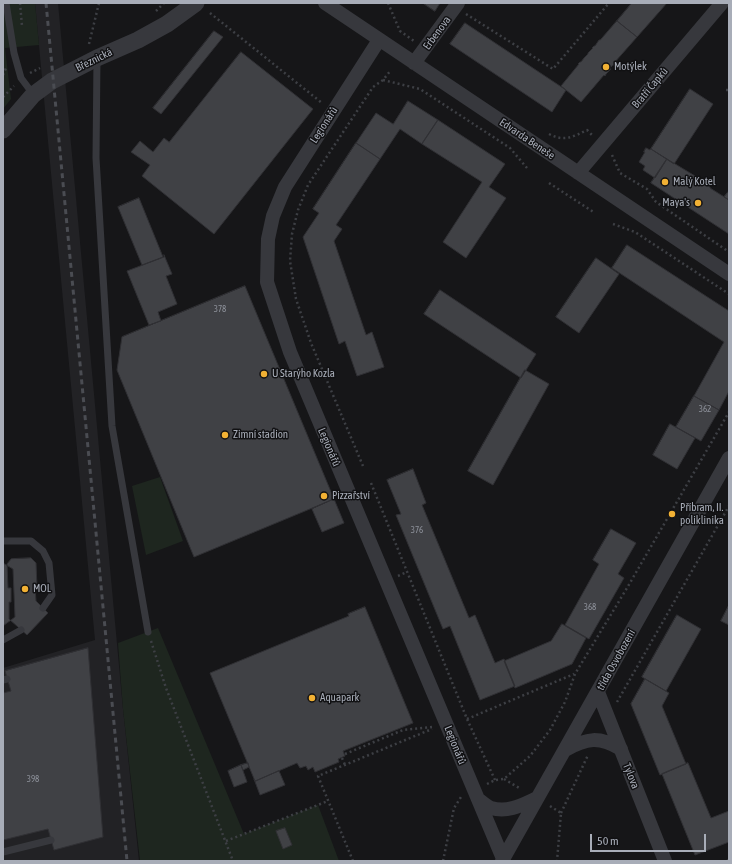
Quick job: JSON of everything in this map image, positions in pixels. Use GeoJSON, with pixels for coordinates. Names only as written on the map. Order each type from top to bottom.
{"type":"FeatureCollection","features":[{"type":"Feature","properties":{"kind":"street","name":"Březnická"},"geometry":{"type":"LineString","coordinates":[[3,130],[33,95],[93,51],[138,40],[167,24],[196,3]]}},
{"type":"Feature","properties":{"kind":"street","name":"Edvarda Beneše"},"geometry":{"type":"LineString","coordinates":[[325,3],[729,274]]}},
{"type":"Feature","properties":{"kind":"street","name":"Bratří Čapků"},"geometry":{"type":"LineString","coordinates":[[578,173],[722,3]]}},
{"type":"Feature","properties":{"kind":"street","name":"Erbenova"},"geometry":{"type":"LineString","coordinates":[[414,63],[421,44],[457,5]]}},
{"type":"Feature","properties":{"kind":"street","name":"Legionářů"},"geometry":{"type":"LineString","coordinates":[[379,40],[284,187],[272,216],[268,239],[267,282],[290,352],[503,860]]}},
{"type":"Feature","properties":{"kind":"street","name":"třída Osvobození"},"geometry":{"type":"LineString","coordinates":[[503,860],[729,458]]}},
{"type":"Feature","properties":{"kind":"street","name":"Tylova"},"geometry":{"type":"LineString","coordinates":[[598,692],[665,861]]}},
{"type":"Feature","properties":{"kind":"street"},"geometry":{"type":"LineString","coordinates":[[565,750],[579,742],[596,740],[609,742],[621,749]]}},
{"type":"Feature","properties":{"kind":"street"},"geometry":{"type":"LineString","coordinates":[[476,794],[490,807],[502,809],[516,808],[537,798]]}},
{"type":"Feature","properties":{"kind":"lane"},"geometry":{"type":"LineString","coordinates":[[6,3],[14,53],[21,78],[33,95]]}},
{"type":"Feature","properties":{"kind":"lane"},"geometry":{"type":"LineString","coordinates":[[93,51],[96,158],[112,426],[148,632]]}},
{"type":"Feature","properties":{"kind":"lane"},"geometry":{"type":"LineString","coordinates":[[3,542],[31,542],[43,551],[49,564],[52,595],[43,608]]}},
{"type":"Feature","properties":{"kind":"lane"},"geometry":{"type":"LineString","coordinates":[[3,640],[21,630]]}},
{"type":"Feature","properties":{"kind":"lane"},"geometry":{"type":"LineString","coordinates":[[3,852],[51,840]]}},
{"type":"Feature","properties":{"kind":"path"},"geometry":{"type":"LineString","coordinates":[[93,51],[99,3]]}},
{"type":"Feature","properties":{"kind":"path"},"geometry":{"type":"LineString","coordinates":[[388,3],[400,31],[421,44]]}},
{"type":"Feature","properties":{"kind":"path"},"geometry":{"type":"LineString","coordinates":[[457,5],[553,69],[609,3]]}},
{"type":"Feature","properties":{"kind":"path"},"geometry":{"type":"LineString","coordinates":[[210,13],[323,103],[326,98]]}},
{"type":"Feature","properties":{"kind":"path"},"geometry":{"type":"LineString","coordinates":[[411,44],[421,44]]}},
{"type":"Feature","properties":{"kind":"path"},"geometry":{"type":"LineString","coordinates":[[363,466],[311,343],[296,299],[290,261],[292,234],[298,210],[308,185],[373,87],[383,80],[391,70]]}},
{"type":"Feature","properties":{"kind":"path"},"geometry":{"type":"LineString","coordinates":[[383,80],[420,89],[510,148],[527,168]]}},
{"type":"Feature","properties":{"kind":"path"},"geometry":{"type":"LineString","coordinates":[[546,132],[558,139],[575,136],[587,130],[598,150],[611,154],[620,173],[647,189],[656,202],[729,252]]}},
{"type":"Feature","properties":{"kind":"path"},"geometry":{"type":"LineString","coordinates":[[549,183],[595,213]]}},
{"type":"Feature","properties":{"kind":"path"},"geometry":{"type":"LineString","coordinates":[[613,224],[635,232],[729,294]]}},
{"type":"Feature","properties":{"kind":"path"},"geometry":{"type":"LineString","coordinates":[[443,861],[454,808],[461,797],[476,794],[495,780],[504,779],[530,756],[550,730],[565,702],[575,674],[627,588],[729,412]]}},
{"type":"Feature","properties":{"kind":"path"},"geometry":{"type":"LineString","coordinates":[[370,483],[467,719],[495,780]]}},
{"type":"Feature","properties":{"kind":"path"},"geometry":{"type":"LineString","coordinates":[[608,718],[729,506]]}},
{"type":"Feature","properties":{"kind":"path"},"geometry":{"type":"LineString","coordinates":[[397,576],[407,572]]}},
{"type":"Feature","properties":{"kind":"path"},"geometry":{"type":"LineString","coordinates":[[148,632],[166,688],[234,861]]}},
{"type":"Feature","properties":{"kind":"path"},"geometry":{"type":"LineString","coordinates":[[467,719],[575,674]]}},
{"type":"Feature","properties":{"kind":"path"},"geometry":{"type":"LineString","coordinates":[[345,754],[403,730],[437,727],[318,776],[353,861]]}},
{"type":"Feature","properties":{"kind":"path"},"geometry":{"type":"LineString","coordinates":[[561,813],[596,740]]}},
{"type":"Feature","properties":{"kind":"path"},"geometry":{"type":"LineString","coordinates":[[342,758],[345,765]]}},
{"type":"Feature","properties":{"kind":"path"},"geometry":{"type":"LineString","coordinates":[[226,841],[328,801]]}},
{"type":"Feature","properties":{"kind":"shaded area"},"geometry":{"type":"Polygon","coordinates":[[[3,3],[35,3],[39,45],[5,48],[11,99],[3,109],[3,3]]]}},
{"type":"Feature","properties":{"kind":"shaded area"},"geometry":{"type":"Polygon","coordinates":[[[35,3],[58,3],[123,709],[139,861],[3,861],[3,668],[95,640],[35,3]]]}},
{"type":"Feature","properties":{"kind":"shaded area"},"geometry":{"type":"Polygon","coordinates":[[[160,477],[183,541],[146,555],[132,486],[160,477]]]}},
{"type":"Feature","properties":{"kind":"shaded area"},"geometry":{"type":"Polygon","coordinates":[[[158,628],[244,834],[318,805],[339,861],[140,861],[123,709],[118,643],[158,628]]]}},
{"type":"Feature","properties":{"kind":"building"},"geometry":{"type":"Polygon","coordinates":[[[423,3],[440,3],[435,11],[423,3]]]}},
{"type":"Feature","properties":{"kind":"building"},"geometry":{"type":"Polygon","coordinates":[[[632,3],[667,3],[637,37],[617,21],[632,3]]]}},
{"type":"Feature","properties":{"kind":"building"},"geometry":{"type":"Polygon","coordinates":[[[617,21],[637,37],[614,63],[614,66],[613,65],[610,68],[611,69],[581,102],[561,86],[578,64],[617,21]]]}},
{"type":"Feature","properties":{"kind":"building"},"geometry":{"type":"Polygon","coordinates":[[[465,23],[566,90],[552,112],[450,44],[465,23]]]}},
{"type":"Feature","properties":{"kind":"building"},"geometry":{"type":"Polygon","coordinates":[[[214,31],[223,37],[161,114],[153,108],[214,31]]]}},
{"type":"Feature","properties":{"kind":"building"},"geometry":{"type":"Polygon","coordinates":[[[241,52],[313,109],[214,234],[142,176],[150,165],[131,152],[140,141],[153,152],[164,138],[169,142],[241,52]]]}},
{"type":"Feature","properties":{"kind":"building"},"geometry":{"type":"Polygon","coordinates":[[[690,89],[713,104],[674,164],[651,149],[690,89]]]}},
{"type":"Feature","properties":{"kind":"building"},"geometry":{"type":"Polygon","coordinates":[[[408,101],[438,120],[422,144],[400,129],[380,159],[356,143],[376,113],[393,124],[408,101]]]}},
{"type":"Feature","properties":{"kind":"building"},"geometry":{"type":"Polygon","coordinates":[[[438,120],[505,164],[489,187],[506,198],[466,258],[443,242],[482,182],[422,144],[438,120]]]}},
{"type":"Feature","properties":{"kind":"building"},"geometry":{"type":"Polygon","coordinates":[[[356,143],[380,159],[336,225],[342,229],[334,241],[366,335],[372,332],[384,367],[357,376],[345,341],[339,344],[303,237],[319,213],[313,209],[356,143]]]}},
{"type":"Feature","properties":{"kind":"building"},"geometry":{"type":"Polygon","coordinates":[[[646,148],[651,149],[667,159],[655,178],[643,170],[645,166],[639,162],[646,148]]]}},
{"type":"Feature","properties":{"kind":"building"},"geometry":{"type":"Polygon","coordinates":[[[667,159],[695,176],[694,177],[698,180],[702,181],[701,182],[729,200],[729,234],[651,183],[667,159]]]}},
{"type":"Feature","properties":{"kind":"building"},"geometry":{"type":"Polygon","coordinates":[[[729,191],[729,200],[724,197],[729,191]]]}},
{"type":"Feature","properties":{"kind":"building"},"geometry":{"type":"Polygon","coordinates":[[[139,198],[163,257],[142,265],[118,207],[139,198]]]}},
{"type":"Feature","properties":{"kind":"building"},"geometry":{"type":"Polygon","coordinates":[[[627,245],[729,311],[729,391],[719,410],[694,396],[724,342],[612,268],[627,245]]]}},
{"type":"Feature","properties":{"kind":"building"},"geometry":{"type":"Polygon","coordinates":[[[164,255],[172,274],[166,276],[177,304],[158,312],[161,321],[149,325],[127,271],[164,257],[164,255]]]}},
{"type":"Feature","properties":{"kind":"building"},"geometry":{"type":"Polygon","coordinates":[[[596,258],[619,274],[579,333],[556,317],[596,258]]]}},
{"type":"Feature","properties":{"kind":"building","name":"Zimní stadion"},"geometry":{"type":"Polygon","coordinates":[[[245,286],[334,499],[194,557],[117,370],[122,337],[245,286]]]}},
{"type":"Feature","properties":{"kind":"building"},"geometry":{"type":"Polygon","coordinates":[[[440,290],[536,354],[521,378],[424,314],[440,290]]]}},
{"type":"Feature","properties":{"kind":"building"},"geometry":{"type":"Polygon","coordinates":[[[525,370],[549,384],[493,485],[468,471],[525,370]]]}},
{"type":"Feature","properties":{"kind":"building"},"geometry":{"type":"Polygon","coordinates":[[[694,396],[719,410],[701,441],[676,427],[694,396]]]}},
{"type":"Feature","properties":{"kind":"building"},"geometry":{"type":"Polygon","coordinates":[[[670,424],[695,438],[677,469],[653,455],[670,424]]]}},
{"type":"Feature","properties":{"kind":"building"},"geometry":{"type":"Polygon","coordinates":[[[413,469],[426,503],[422,505],[469,618],[475,615],[495,663],[504,659],[515,686],[480,700],[450,626],[443,629],[396,515],[401,514],[387,480],[413,469]]]}},
{"type":"Feature","properties":{"kind":"building"},"geometry":{"type":"Polygon","coordinates":[[[334,499],[344,523],[322,532],[312,509],[334,499]]]}},
{"type":"Feature","properties":{"kind":"building"},"geometry":{"type":"Polygon","coordinates":[[[611,529],[636,543],[618,574],[624,578],[589,639],[565,625],[599,564],[593,560],[611,529]]]}},
{"type":"Feature","properties":{"kind":"building"},"geometry":{"type":"Polygon","coordinates":[[[31,558],[36,563],[36,601],[48,613],[27,635],[9,619],[11,588],[8,588],[7,564],[11,559],[31,558]]]}},
{"type":"Feature","properties":{"kind":"building"},"geometry":{"type":"Polygon","coordinates":[[[3,563],[13,569],[15,617],[3,626],[3,563]]]}},
{"type":"Feature","properties":{"kind":"building"},"geometry":{"type":"Polygon","coordinates":[[[729,605],[729,625],[721,621],[729,605]]]}},
{"type":"Feature","properties":{"kind":"building","name":"Aquapark"},"geometry":{"type":"Polygon","coordinates":[[[365,607],[413,723],[343,751],[345,756],[338,759],[339,762],[315,772],[313,767],[308,770],[306,766],[300,768],[297,763],[255,781],[210,673],[349,616],[348,614],[365,607]]]}},
{"type":"Feature","properties":{"kind":"building"},"geometry":{"type":"Polygon","coordinates":[[[677,615],[701,629],[666,691],[642,677],[677,615]]]}},
{"type":"Feature","properties":{"kind":"building"},"geometry":{"type":"Polygon","coordinates":[[[562,624],[586,638],[572,664],[515,688],[504,661],[551,641],[562,624]]]}},
{"type":"Feature","properties":{"kind":"building"},"geometry":{"type":"Polygon","coordinates":[[[88,648],[103,837],[54,850],[48,829],[3,840],[3,693],[11,691],[5,671],[88,648]]]}},
{"type":"Feature","properties":{"kind":"building"},"geometry":{"type":"Polygon","coordinates":[[[645,679],[669,693],[662,706],[686,764],[660,775],[631,704],[645,679]]]}},
{"type":"Feature","properties":{"kind":"building"},"geometry":{"type":"Polygon","coordinates":[[[248,763],[249,767],[243,770],[241,765],[248,763]]]}},
{"type":"Feature","properties":{"kind":"building"},"geometry":{"type":"Polygon","coordinates":[[[688,763],[711,818],[729,811],[729,842],[695,855],[662,774],[688,763]]]}},
{"type":"Feature","properties":{"kind":"building"},"geometry":{"type":"Polygon","coordinates":[[[241,765],[247,782],[234,787],[228,771],[241,765]]]}},
{"type":"Feature","properties":{"kind":"building"},"geometry":{"type":"Polygon","coordinates":[[[279,771],[285,785],[260,795],[254,779],[255,781],[279,771]]]}},
{"type":"Feature","properties":{"kind":"building"},"geometry":{"type":"Polygon","coordinates":[[[285,828],[292,845],[283,849],[276,831],[285,828]]]}},
{"type":"Feature","properties":{"kind":"railway"},"geometry":{"type":"LineString","coordinates":[[46,3],[127,861]]}},
{"type":"Feature","properties":{"kind":"place","name":"Motýlek"},"geometry":{"type":"Point","coordinates":[606,67]}},
{"type":"Feature","properties":{"kind":"place","name":"Malý Kotel"},"geometry":{"type":"Point","coordinates":[665,182]}},
{"type":"Feature","properties":{"kind":"place","name":"Maya's"},"geometry":{"type":"Point","coordinates":[698,203]}},
{"type":"Feature","properties":{"kind":"place","name":"U Starýho Kozla"},"geometry":{"type":"Point","coordinates":[264,374]}},
{"type":"Feature","properties":{"kind":"place","name":"Zimní stadion"},"geometry":{"type":"Point","coordinates":[225,435]}},
{"type":"Feature","properties":{"kind":"place","name":"Pizzařství"},"geometry":{"type":"Point","coordinates":[324,496]}},
{"type":"Feature","properties":{"kind":"place","name":"Příbram, II. poliklinika"},"geometry":{"type":"Point","coordinates":[672,514]}},
{"type":"Feature","properties":{"kind":"place","name":"MOL"},"geometry":{"type":"Point","coordinates":[25,589]}},
{"type":"Feature","properties":{"kind":"place","name":"Aquapark"},"geometry":{"type":"Point","coordinates":[312,698]}}]}
